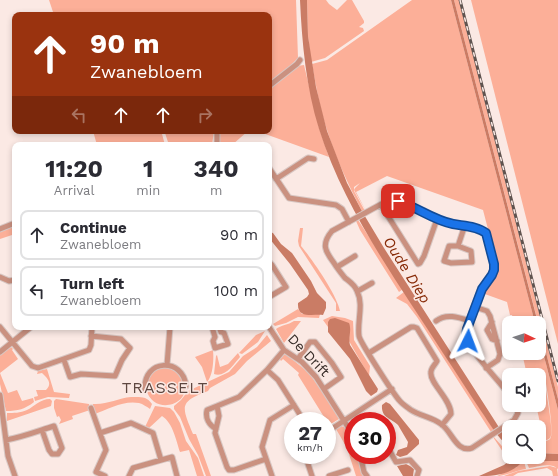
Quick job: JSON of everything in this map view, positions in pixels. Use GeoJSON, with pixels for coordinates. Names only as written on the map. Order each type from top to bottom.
{"type":"FeatureCollection","features":[{"type":"Feature","properties":{"kind":"street"},"geometry":{"type":"LineString","coordinates":[[272,84],[300,60]]}},
{"type":"Feature","properties":{"kind":"street"},"geometry":{"type":"LineString","coordinates":[[276,179],[308,158],[314,159]]}},
{"type":"Feature","properties":{"kind":"street"},"geometry":{"type":"LineString","coordinates":[[272,173],[289,198],[336,205],[342,209],[349,222]]}},
{"type":"Feature","properties":{"kind":"street"},"geometry":{"type":"LineString","coordinates":[[502,385],[486,368],[467,338],[466,332],[482,289],[492,275],[494,267],[486,233],[437,219],[424,214],[409,204],[389,200],[332,231],[327,237],[325,246],[326,252],[344,277],[354,285],[358,292],[361,301],[359,337],[400,401],[412,411],[442,425],[450,432],[459,446],[465,449],[472,448],[514,420],[517,417],[518,412]]}},
{"type":"Feature","properties":{"kind":"street"},"geometry":{"type":"LineString","coordinates":[[381,204],[418,264],[420,264],[424,256],[437,219]]}},
{"type":"Feature","properties":{"kind":"street"},"geometry":{"type":"LineString","coordinates":[[0,229],[12,224]]}},
{"type":"Feature","properties":{"kind":"street"},"geometry":{"type":"LineString","coordinates":[[458,246],[465,226]]}},
{"type":"Feature","properties":{"kind":"street"},"geometry":{"type":"LineString","coordinates":[[449,246],[458,246],[471,251],[472,262],[451,263],[444,260],[449,246]]}},
{"type":"Feature","properties":{"kind":"street"},"geometry":{"type":"LineString","coordinates":[[337,267],[355,256]]}},
{"type":"Feature","properties":{"kind":"street"},"geometry":{"type":"LineString","coordinates":[[272,265],[286,287],[272,295]]}},
{"type":"Feature","properties":{"kind":"street"},"geometry":{"type":"LineString","coordinates":[[0,277],[9,281],[12,280]]}},
{"type":"Feature","properties":{"kind":"street"},"geometry":{"type":"LineString","coordinates":[[358,292],[372,282]]}},
{"type":"Feature","properties":{"kind":"street"},"geometry":{"type":"LineString","coordinates":[[475,307],[486,311],[490,316],[492,322],[487,330],[492,339],[497,341],[500,357],[486,368]]}},
{"type":"Feature","properties":{"kind":"street"},"geometry":{"type":"LineString","coordinates":[[436,321],[442,316],[457,317],[470,321]]}},
{"type":"Feature","properties":{"kind":"street"},"geometry":{"type":"LineString","coordinates":[[0,327],[34,368],[40,368],[89,350],[92,330]]}},
{"type":"Feature","properties":{"kind":"street"},"geometry":{"type":"LineString","coordinates":[[369,353],[411,328],[417,328],[437,361],[431,370],[432,379],[451,408],[451,414],[442,425]]}},
{"type":"Feature","properties":{"kind":"street"},"geometry":{"type":"LineString","coordinates":[[0,352],[27,330]]}},
{"type":"Feature","properties":{"kind":"street"},"geometry":{"type":"LineString","coordinates":[[167,365],[170,330]]}},
{"type":"Feature","properties":{"kind":"street"},"geometry":{"type":"LineString","coordinates":[[213,330],[215,337],[213,341],[215,348],[228,344],[224,333],[220,330]]}},
{"type":"Feature","properties":{"kind":"street","name":"De Drift"},"geometry":{"type":"LineString","coordinates":[[271,330],[284,350],[298,360],[316,377],[344,421]]}},
{"type":"Feature","properties":{"kind":"street"},"geometry":{"type":"LineString","coordinates":[[64,360],[70,377],[81,374],[115,376],[122,360],[130,348],[121,339],[91,336]]}},
{"type":"Feature","properties":{"kind":"street"},"geometry":{"type":"LineString","coordinates":[[298,360],[310,342],[315,342],[341,377],[324,389]]}},
{"type":"Feature","properties":{"kind":"street"},"geometry":{"type":"LineString","coordinates":[[216,428],[210,425],[206,418],[207,410],[239,397],[267,370],[284,350]]}},
{"type":"Feature","properties":{"kind":"street"},"geometry":{"type":"LineString","coordinates":[[145,389],[145,382],[150,372],[156,367],[167,365],[174,367],[181,373],[185,380],[186,386]]}},
{"type":"Feature","properties":{"kind":"street"},"geometry":{"type":"LineString","coordinates":[[267,370],[278,380],[298,412]]}},
{"type":"Feature","properties":{"kind":"street"},"geometry":{"type":"LineString","coordinates":[[358,412],[392,390]]}},
{"type":"Feature","properties":{"kind":"street"},"geometry":{"type":"LineString","coordinates":[[0,395],[8,456],[15,476]]}},
{"type":"Feature","properties":{"kind":"street"},"geometry":{"type":"LineString","coordinates":[[272,476],[262,447],[270,420],[294,405]]}},
{"type":"Feature","properties":{"kind":"street"},"geometry":{"type":"LineString","coordinates":[[217,406],[219,416],[215,433],[229,470],[234,470],[266,459]]}},
{"type":"Feature","properties":{"kind":"street"},"geometry":{"type":"LineString","coordinates":[[91,408],[106,450],[96,472],[105,476]]}},
{"type":"Feature","properties":{"kind":"street"},"geometry":{"type":"LineString","coordinates":[[336,426],[344,421]]}},
{"type":"Feature","properties":{"kind":"street"},"geometry":{"type":"LineString","coordinates":[[100,434],[131,423],[153,433],[161,460]]}},
{"type":"Feature","properties":{"kind":"street"},"geometry":{"type":"LineString","coordinates":[[6,440],[54,426],[62,448],[58,454],[52,454],[49,450],[42,430]]}},
{"type":"Feature","properties":{"kind":"street"},"geometry":{"type":"LineString","coordinates":[[129,476],[133,468],[172,457],[177,476]]}},
{"type":"Feature","properties":{"kind":"street"},"geometry":{"type":"LineString","coordinates":[[396,462],[410,460],[419,470],[418,476]]}},
{"type":"Feature","properties":{"kind":"street"},"geometry":{"type":"LineString","coordinates":[[308,464],[312,476]]}},
{"type":"Feature","properties":{"kind":"street"},"geometry":{"type":"LineString","coordinates":[[362,464],[364,472],[367,476]]}},
{"type":"Feature","properties":{"kind":"street"},"geometry":{"type":"LineString","coordinates":[[329,476],[348,470]]}},
{"type":"Feature","properties":{"kind":"shaded area"},"geometry":{"type":"Polygon","coordinates":[[[49,0],[296,0],[298,58],[288,68],[272,80],[272,12],[53,12],[49,0]]]}},
{"type":"Feature","properties":{"kind":"shaded area"},"geometry":{"type":"Polygon","coordinates":[[[300,0],[307,0],[308,36],[316,87],[327,131],[347,183],[384,248],[502,432],[502,440],[471,397],[390,272],[343,188],[319,129],[308,81],[300,0]]]}},
{"type":"Feature","properties":{"kind":"shaded area"},"geometry":{"type":"Polygon","coordinates":[[[307,0],[326,0],[337,10],[347,0],[352,0],[364,21],[364,23],[359,27],[363,28],[364,31],[325,58],[311,62],[308,36],[307,0]]]}},
{"type":"Feature","properties":{"kind":"shaded area"},"geometry":{"type":"Polygon","coordinates":[[[412,0],[451,0],[533,316],[510,315],[507,302],[482,293],[495,273],[489,233],[483,210],[387,176],[356,192],[366,211],[354,190],[365,211],[363,213],[334,151],[320,106],[312,64],[327,60],[412,0]]]}},
{"type":"Feature","properties":{"kind":"shaded area"},"geometry":{"type":"Polygon","coordinates":[[[451,0],[454,0],[536,316],[533,316],[451,0]]]}},
{"type":"Feature","properties":{"kind":"shaded area"},"geometry":{"type":"Polygon","coordinates":[[[454,0],[459,0],[540,316],[536,316],[454,0]]]}},
{"type":"Feature","properties":{"kind":"shaded area"},"geometry":{"type":"Polygon","coordinates":[[[471,0],[558,0],[558,344],[471,0]]]}},
{"type":"Feature","properties":{"kind":"shaded area"},"geometry":{"type":"Polygon","coordinates":[[[304,65],[319,128],[329,157],[265,134],[272,134],[272,87],[297,66],[304,65]]]}},
{"type":"Feature","properties":{"kind":"shaded area"},"geometry":{"type":"Polygon","coordinates":[[[94,134],[162,134],[164,142],[96,142],[94,134]]]}},
{"type":"Feature","properties":{"kind":"shaded area"},"geometry":{"type":"Polygon","coordinates":[[[165,134],[214,134],[212,142],[168,142],[165,134]]]}},
{"type":"Feature","properties":{"kind":"shaded area"},"geometry":{"type":"Polygon","coordinates":[[[219,134],[245,134],[235,142],[219,142],[219,134]]]}},
{"type":"Feature","properties":{"kind":"shaded area"},"geometry":{"type":"Polygon","coordinates":[[[358,220],[403,289],[399,292],[360,230],[356,221],[358,220]]]}},
{"type":"Feature","properties":{"kind":"shaded area"},"geometry":{"type":"Polygon","coordinates":[[[12,226],[12,235],[0,239],[0,231],[12,226]]]}},
{"type":"Feature","properties":{"kind":"shaded area"},"geometry":{"type":"Polygon","coordinates":[[[300,228],[303,228],[301,246],[329,287],[340,311],[336,311],[336,303],[299,246],[298,241],[300,228]]]}},
{"type":"Feature","properties":{"kind":"shaded area"},"geometry":{"type":"Polygon","coordinates":[[[272,233],[281,244],[292,253],[311,281],[317,293],[326,302],[326,308],[323,315],[306,315],[303,314],[298,308],[298,303],[309,294],[308,290],[272,242],[272,233]]]}},
{"type":"Feature","properties":{"kind":"shaded area"},"geometry":{"type":"Polygon","coordinates":[[[404,292],[494,430],[491,432],[417,317],[407,304],[396,298],[404,292]]]}},
{"type":"Feature","properties":{"kind":"shaded area"},"geometry":{"type":"Polygon","coordinates":[[[298,309],[302,314],[320,314],[319,318],[298,317],[286,323],[275,326],[273,324],[298,309]]]}},
{"type":"Feature","properties":{"kind":"shaded area"},"geometry":{"type":"Polygon","coordinates":[[[332,316],[353,321],[354,340],[370,366],[369,376],[349,341],[350,327],[328,322],[328,327],[323,320],[332,316]]]}},
{"type":"Feature","properties":{"kind":"shaded area"},"geometry":{"type":"Polygon","coordinates":[[[335,318],[349,323],[350,345],[378,389],[377,392],[371,396],[366,391],[350,359],[328,332],[328,322],[330,319],[335,318]]]}},
{"type":"Feature","properties":{"kind":"shaded area"},"geometry":{"type":"Polygon","coordinates":[[[294,321],[301,321],[284,343],[276,329],[294,321]]]}},
{"type":"Feature","properties":{"kind":"shaded area"},"geometry":{"type":"Polygon","coordinates":[[[265,331],[258,342],[242,354],[239,353],[256,335],[265,331]]]}},
{"type":"Feature","properties":{"kind":"shaded area"},"geometry":{"type":"Polygon","coordinates":[[[267,335],[271,341],[247,361],[235,374],[210,388],[208,391],[191,399],[185,406],[186,417],[193,434],[196,434],[211,476],[206,476],[198,455],[189,439],[180,417],[174,409],[174,406],[188,391],[229,372],[243,356],[257,347],[267,335]]]}},
{"type":"Feature","properties":{"kind":"shaded area"},"geometry":{"type":"Polygon","coordinates":[[[546,340],[558,387],[558,399],[546,353],[546,340]]]}},
{"type":"Feature","properties":{"kind":"shaded area"},"geometry":{"type":"Polygon","coordinates":[[[11,347],[18,359],[0,373],[0,355],[11,347]]]}},
{"type":"Feature","properties":{"kind":"shaded area"},"geometry":{"type":"Polygon","coordinates":[[[213,350],[212,372],[207,382],[202,367],[195,357],[213,350]]]}},
{"type":"Feature","properties":{"kind":"shaded area"},"geometry":{"type":"Polygon","coordinates":[[[238,353],[240,357],[229,370],[222,374],[214,374],[217,355],[220,367],[228,364],[238,353]]]}},
{"type":"Feature","properties":{"kind":"shaded area"},"geometry":{"type":"Polygon","coordinates":[[[546,353],[558,399],[558,410],[545,360],[546,353]]]}},
{"type":"Feature","properties":{"kind":"shaded area"},"geometry":{"type":"Polygon","coordinates":[[[282,354],[287,355],[309,373],[339,416],[339,419],[336,421],[336,412],[321,412],[298,375],[299,373],[283,359],[281,361],[279,358],[282,354]]]}},
{"type":"Feature","properties":{"kind":"shaded area"},"geometry":{"type":"Polygon","coordinates":[[[524,360],[545,360],[558,410],[558,454],[546,453],[546,441],[550,439],[551,434],[550,438],[546,440],[546,420],[539,420],[538,412],[546,412],[546,390],[551,427],[551,419],[546,384],[546,368],[525,368],[524,360]]]}},
{"type":"Feature","properties":{"kind":"shaded area"},"geometry":{"type":"Polygon","coordinates":[[[160,367],[174,369],[184,383],[184,394],[175,403],[162,405],[155,402],[150,397],[146,389],[148,387],[149,375],[160,367]]]}},
{"type":"Feature","properties":{"kind":"shaded area"},"geometry":{"type":"Polygon","coordinates":[[[47,369],[54,392],[70,394],[69,398],[48,397],[35,401],[34,397],[38,396],[36,390],[46,390],[49,385],[46,377],[42,373],[37,374],[38,371],[47,369]]]}},
{"type":"Feature","properties":{"kind":"shaded area"},"geometry":{"type":"Polygon","coordinates":[[[0,373],[8,393],[17,390],[22,401],[33,398],[34,402],[21,409],[6,411],[0,384],[0,373]]]}},
{"type":"Feature","properties":{"kind":"shaded area"},"geometry":{"type":"Polygon","coordinates":[[[131,397],[143,398],[150,401],[152,404],[150,409],[139,403],[133,402],[116,406],[95,414],[92,407],[93,404],[131,397]]]}},
{"type":"Feature","properties":{"kind":"shaded area"},"geometry":{"type":"Polygon","coordinates":[[[50,399],[52,401],[51,406],[7,421],[7,413],[24,411],[40,401],[50,399]]]}},
{"type":"Feature","properties":{"kind":"shaded area"},"geometry":{"type":"Polygon","coordinates":[[[56,399],[89,404],[90,410],[72,416],[73,419],[59,424],[61,420],[59,416],[57,417],[54,408],[54,401],[56,399]]]}},
{"type":"Feature","properties":{"kind":"shaded area"},"geometry":{"type":"Polygon","coordinates":[[[386,402],[390,404],[419,440],[419,444],[407,455],[400,457],[396,455],[398,450],[407,447],[408,442],[396,424],[396,412],[383,412],[382,405],[386,402]]]}},
{"type":"Feature","properties":{"kind":"shaded area"},"geometry":{"type":"Polygon","coordinates":[[[155,406],[170,408],[174,412],[180,423],[186,441],[198,458],[204,476],[197,476],[189,450],[180,452],[174,432],[166,419],[162,416],[149,428],[145,427],[155,406]]]}},
{"type":"Feature","properties":{"kind":"shaded area"},"geometry":{"type":"Polygon","coordinates":[[[341,426],[344,427],[344,443],[336,429],[341,426]]]}},
{"type":"Feature","properties":{"kind":"shaded area"},"geometry":{"type":"Polygon","coordinates":[[[493,437],[502,446],[502,450],[493,437]]]}},
{"type":"Feature","properties":{"kind":"shaded area"},"geometry":{"type":"Polygon","coordinates":[[[546,453],[558,454],[558,461],[546,461],[546,453]]]}},
{"type":"Feature","properties":{"kind":"shaded area"},"geometry":{"type":"Polygon","coordinates":[[[546,461],[558,461],[558,469],[548,465],[529,468],[527,464],[546,464],[546,461]]]}},
{"type":"Feature","properties":{"kind":"shaded area"},"geometry":{"type":"Polygon","coordinates":[[[352,464],[360,464],[363,476],[356,476],[352,464]]]}},
{"type":"Feature","properties":{"kind":"shaded area"},"geometry":{"type":"Polygon","coordinates":[[[406,464],[414,469],[413,476],[403,476],[397,466],[406,464]]]}},
{"type":"Feature","properties":{"kind":"shaded area"},"geometry":{"type":"Polygon","coordinates":[[[514,464],[525,464],[526,469],[497,476],[517,467],[514,464]]]}},
{"type":"Feature","properties":{"kind":"shaded area"},"geometry":{"type":"Polygon","coordinates":[[[520,464],[516,468],[506,473],[479,476],[504,465],[520,464]]]}},
{"type":"Feature","properties":{"kind":"shaded area"},"geometry":{"type":"Polygon","coordinates":[[[550,466],[557,468],[558,476],[553,476],[552,471],[547,468],[518,473],[513,476],[504,476],[518,471],[550,466]]]}},
{"type":"Feature","properties":{"kind":"railway"},"geometry":{"type":"LineString","coordinates":[[460,0],[558,381]]}},
{"type":"Feature","properties":{"kind":"district","name":"TRASSELT"},"geometry":{"type":"Point","coordinates":[165,387]}},
{"type":"Feature","properties":{"kind":"route"},"geometry":{"type":"LineString","coordinates":[[398,201],[409,204],[424,214],[437,219],[454,224],[471,226],[483,231],[488,237],[494,267],[492,275],[482,289],[467,329],[466,335],[468,341]]}},
{"type":"Feature","properties":{"kind":"water label","name":"Oude Diep"},"geometry":{"type":"Point","coordinates":[407,270]}}]}
